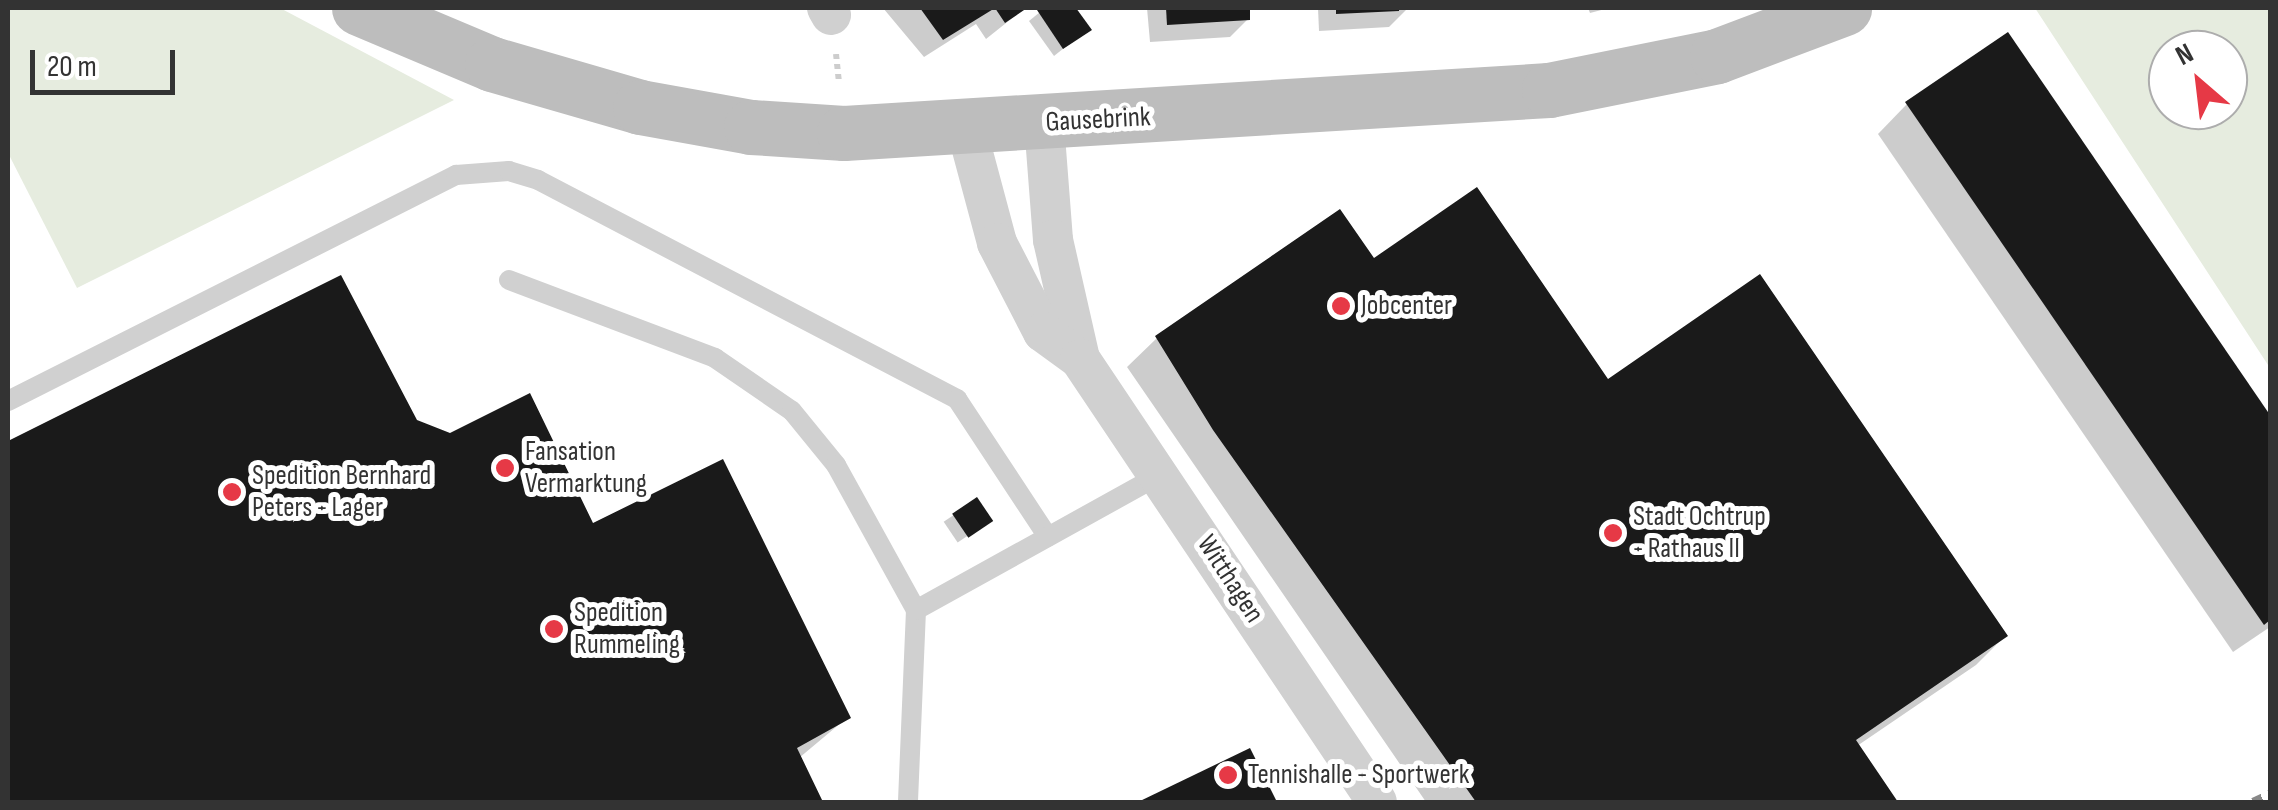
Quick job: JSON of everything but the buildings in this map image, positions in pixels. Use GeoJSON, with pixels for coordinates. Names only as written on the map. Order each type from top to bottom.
{"type":"FeatureCollection","features":[{"type":"Feature","properties":{"kind":"main road","name":"Gausebrink"},"geometry":{"type":"LineString","coordinates":[[359,8],[492,64],[640,108],[751,127],[844,133],[1550,90],[1717,56],[1844,8]]}},
{"type":"Feature","properties":{"kind":"street","name":"Witthagen"},"geometry":{"type":"LineString","coordinates":[[1044,123],[1053,240],[1080,359]]}},
{"type":"Feature","properties":{"kind":"street","name":"Witthagen"},"geometry":{"type":"LineString","coordinates":[[966,127],[983,204],[1013,277],[1043,332],[1080,359],[1161,474],[1377,802]]}},
{"type":"Feature","properties":{"kind":"lane"},"geometry":{"type":"LineString","coordinates":[[8,401],[456,175],[508,171],[538,180],[957,399],[1048,538]]}},
{"type":"Feature","properties":{"kind":"lane"},"geometry":{"type":"LineString","coordinates":[[510,280],[714,358],[792,411],[836,465],[916,610],[908,802]]}},
{"type":"Feature","properties":{"kind":"lane"},"geometry":{"type":"LineString","coordinates":[[916,610],[1161,474]]}},
{"type":"Feature","properties":{"kind":"path"},"geometry":{"type":"LineString","coordinates":[[829,11],[844,133]]}},
{"type":"Feature","properties":{"kind":"shaded area"},"geometry":{"type":"Polygon","coordinates":[[[8,8],[280,8],[454,100],[77,288],[8,153],[8,8]]]}},
{"type":"Feature","properties":{"kind":"shaded area"},"geometry":{"type":"Polygon","coordinates":[[[2035,8],[2270,8],[2270,368],[2035,8]]]}},
{"type":"Feature","properties":{"kind":"railway"},"geometry":{"type":"LineString","coordinates":[[2253,802],[2270,794]]}},
{"type":"Feature","properties":{"kind":"place","name":"Jobcenter"},"geometry":{"type":"Point","coordinates":[1341,306]}},
{"type":"Feature","properties":{"kind":"place","name":"Fansation Vermarktung"},"geometry":{"type":"Point","coordinates":[505,468]}},
{"type":"Feature","properties":{"kind":"place","name":"Spedition Bernhard Peters - Lager"},"geometry":{"type":"Point","coordinates":[232,492]}},
{"type":"Feature","properties":{"kind":"place","name":"Stadt Ochtrup - Rathaus II"},"geometry":{"type":"Point","coordinates":[1613,533]}},
{"type":"Feature","properties":{"kind":"place","name":"Spedition Rummeling"},"geometry":{"type":"Point","coordinates":[554,629]}},
{"type":"Feature","properties":{"kind":"place","name":"Tennishalle - Sportwerk"},"geometry":{"type":"Point","coordinates":[1228,775]}}]}
